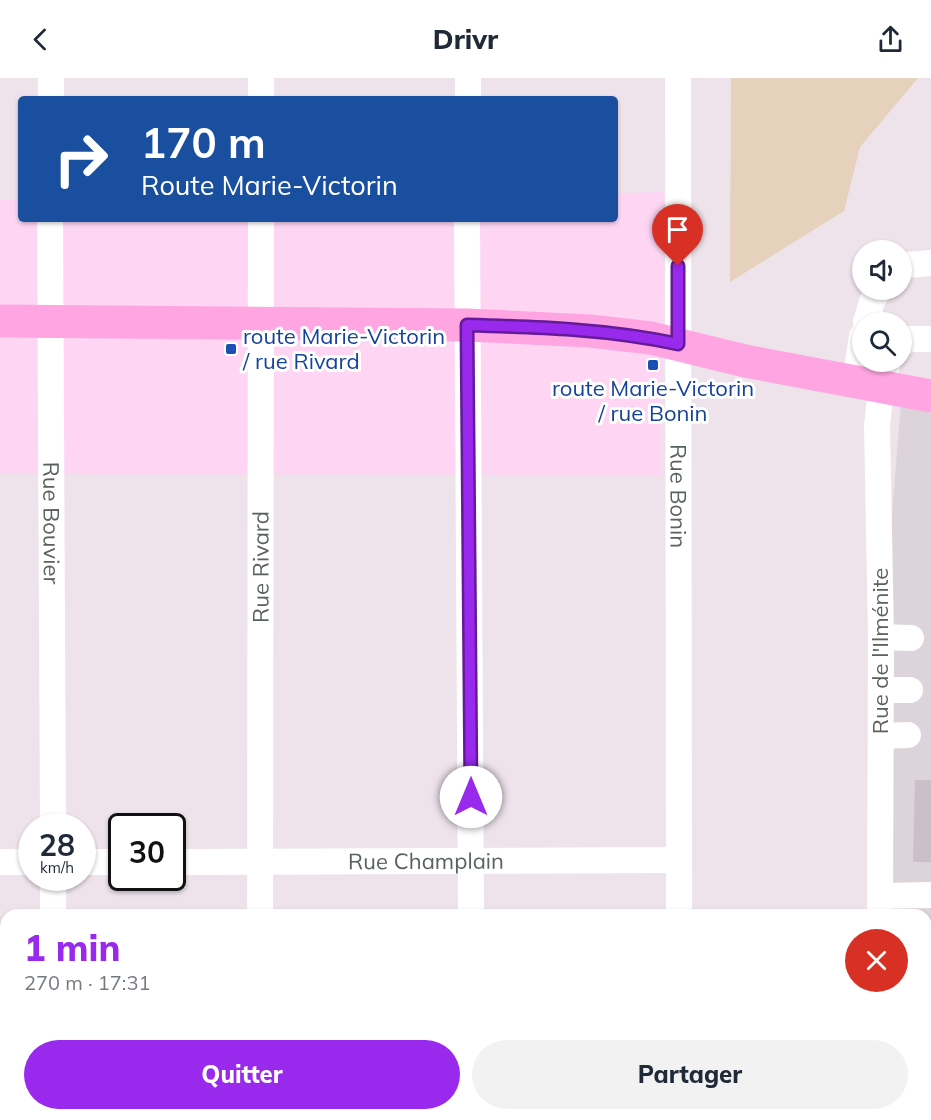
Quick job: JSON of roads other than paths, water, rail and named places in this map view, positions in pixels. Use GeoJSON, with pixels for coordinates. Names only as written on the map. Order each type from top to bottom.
{"type":"FeatureCollection","features":[{"type":"Feature","properties":{"kind":"main road"},"geometry":{"type":"LineString","coordinates":[[0,321],[467,325],[590,331],[651,338],[745,361],[874,377],[931,396]]}},
{"type":"Feature","properties":{"kind":"street"},"geometry":{"type":"LineString","coordinates":[[51,78],[51,96]]}},
{"type":"Feature","properties":{"kind":"street"},"geometry":{"type":"LineString","coordinates":[[261,78],[261,96]]}},
{"type":"Feature","properties":{"kind":"street"},"geometry":{"type":"LineString","coordinates":[[468,78],[468,96]]}},
{"type":"Feature","properties":{"kind":"street","name":"Rue Bonin"},"geometry":{"type":"LineString","coordinates":[[678,78],[679,909]]}},
{"type":"Feature","properties":{"kind":"street","name":"Rue Bouvier"},"geometry":{"type":"LineString","coordinates":[[50,222],[53,813]]}},
{"type":"Feature","properties":{"kind":"street","name":"Rue Rivard"},"geometry":{"type":"LineString","coordinates":[[260,909],[261,222]]}},
{"type":"Feature","properties":{"kind":"street"},"geometry":{"type":"LineString","coordinates":[[467,222],[471,909]]}},
{"type":"Feature","properties":{"kind":"street"},"geometry":{"type":"LineString","coordinates":[[912,265],[931,263]]}},
{"type":"Feature","properties":{"kind":"street"},"geometry":{"type":"LineString","coordinates":[[912,339],[931,339]]}},
{"type":"Feature","properties":{"kind":"street","name":"Rue de l'Ilménite"},"geometry":{"type":"LineString","coordinates":[[874,377],[881,638],[880,905]]}},
{"type":"Feature","properties":{"kind":"street"},"geometry":{"type":"LineString","coordinates":[[881,638],[911,638]]}},
{"type":"Feature","properties":{"kind":"street"},"geometry":{"type":"LineString","coordinates":[[881,690],[910,690]]}},
{"type":"Feature","properties":{"kind":"street"},"geometry":{"type":"LineString","coordinates":[[880,736],[908,735]]}},
{"type":"Feature","properties":{"kind":"street","name":"Rue Champlain"},"geometry":{"type":"LineString","coordinates":[[186,862],[678,860]]}},
{"type":"Feature","properties":{"kind":"street"},"geometry":{"type":"LineString","coordinates":[[0,862],[18,862]]}},
{"type":"Feature","properties":{"kind":"street"},"geometry":{"type":"LineString","coordinates":[[53,891],[53,909]]}},
{"type":"Feature","properties":{"kind":"street"},"geometry":{"type":"LineString","coordinates":[[880,905],[931,895]]}},
{"type":"Feature","properties":{"kind":"place","name":"route Marie-Victorin / rue Rivard"},"geometry":{"type":"Point","coordinates":[231,349]}},
{"type":"Feature","properties":{"kind":"place","name":"route Marie-Victorin / rue Bonin"},"geometry":{"type":"Point","coordinates":[653,365]}}]}
